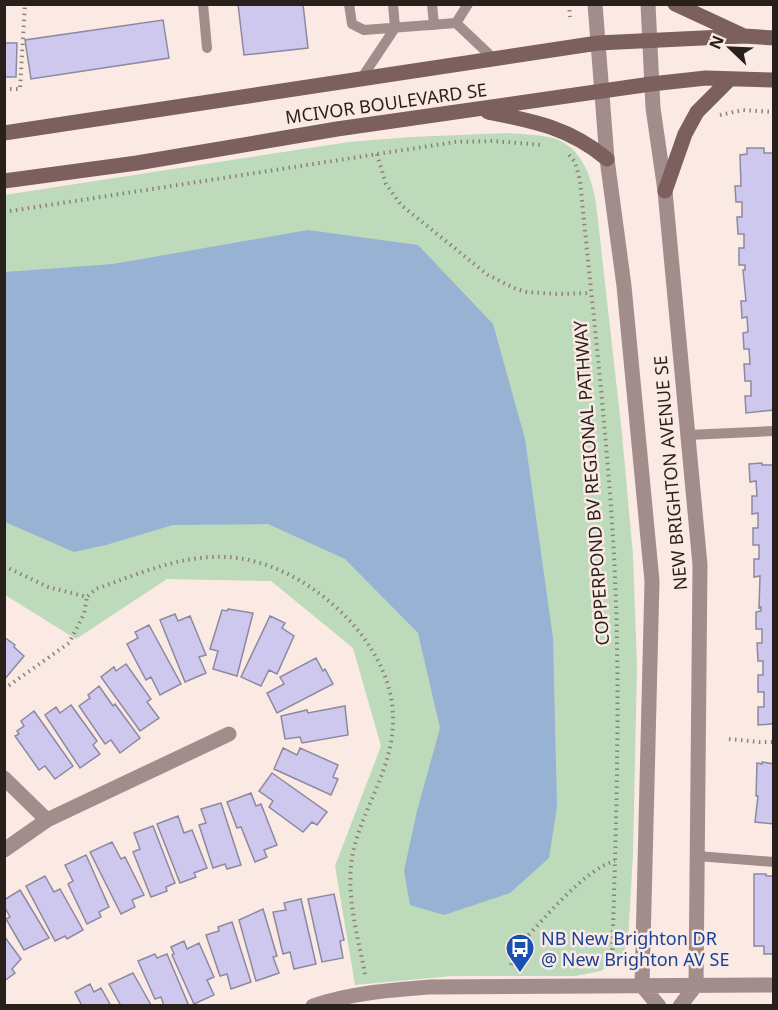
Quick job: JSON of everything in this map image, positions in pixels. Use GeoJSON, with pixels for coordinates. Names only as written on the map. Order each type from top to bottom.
{"type":"FeatureCollection","features":[{"type":"Feature","properties":{"kind":"main road"},"geometry":{"type":"LineString","coordinates":[[675,4],[744,36]]}},
{"type":"Feature","properties":{"kind":"main road","name":"MCIVOR BOULEVARD SE"},"geometry":{"type":"LineString","coordinates":[[4,133],[598,43],[744,36],[774,38]]}},
{"type":"Feature","properties":{"kind":"main road","name":"MCIVOR BOULEVARD SE"},"geometry":{"type":"LineString","coordinates":[[4,181],[137,163],[336,129],[651,84],[706,78],[774,80]]}},
{"type":"Feature","properties":{"kind":"main road"},"geometry":{"type":"LineString","coordinates":[[664,191],[685,134],[697,112],[730,79]]}},
{"type":"Feature","properties":{"kind":"main road"},"geometry":{"type":"LineString","coordinates":[[474,110],[535,121],[590,145],[607,159]]}},
{"type":"Feature","properties":{"kind":"street","name":"NEW BRIGHTON AVENUE SE"},"geometry":{"type":"LineString","coordinates":[[595,4],[607,159],[624,286],[652,581],[642,986]]}},
{"type":"Feature","properties":{"kind":"street","name":"NEW BRIGHTON AVENUE SE"},"geometry":{"type":"LineString","coordinates":[[648,4],[651,84],[664,191],[700,565],[696,985]]}},
{"type":"Feature","properties":{"kind":"street"},"geometry":{"type":"LineString","coordinates":[[4,850],[47,820],[229,734]]}},
{"type":"Feature","properties":{"kind":"street"},"geometry":{"type":"LineString","coordinates":[[4,778],[47,820]]}},
{"type":"Feature","properties":{"kind":"street"},"geometry":{"type":"LineString","coordinates":[[680,1005],[696,985]]}},
{"type":"Feature","properties":{"kind":"street"},"geometry":{"type":"LineString","coordinates":[[642,986],[659,1005]]}},
{"type":"Feature","properties":{"kind":"street"},"geometry":{"type":"LineString","coordinates":[[312,1005],[329,1000],[430,987],[774,986]]}},
{"type":"Feature","properties":{"kind":"lane"},"geometry":{"type":"LineString","coordinates":[[203,4],[207,48]]}},
{"type":"Feature","properties":{"kind":"lane"},"geometry":{"type":"LineString","coordinates":[[349,4],[352,24],[364,30],[456,23],[494,58]]}},
{"type":"Feature","properties":{"kind":"lane"},"geometry":{"type":"LineString","coordinates":[[361,79],[395,28],[393,4]]}},
{"type":"Feature","properties":{"kind":"lane"},"geometry":{"type":"LineString","coordinates":[[432,4],[434,25]]}},
{"type":"Feature","properties":{"kind":"lane"},"geometry":{"type":"LineString","coordinates":[[456,23],[468,4]]}},
{"type":"Feature","properties":{"kind":"lane"},"geometry":{"type":"LineString","coordinates":[[688,435],[774,430]]}},
{"type":"Feature","properties":{"kind":"lane"},"geometry":{"type":"LineString","coordinates":[[697,856],[774,862]]}},
{"type":"Feature","properties":{"kind":"path"},"geometry":{"type":"LineString","coordinates":[[4,89],[20,89],[25,4]]}},
{"type":"Feature","properties":{"kind":"path"},"geometry":{"type":"LineString","coordinates":[[569,4],[570,17]]}},
{"type":"Feature","properties":{"kind":"path"},"geometry":{"type":"LineString","coordinates":[[710,116],[743,110],[774,112]]}},
{"type":"Feature","properties":{"kind":"path"},"geometry":{"type":"LineString","coordinates":[[4,212],[455,142],[493,141],[547,146]]}},
{"type":"Feature","properties":{"kind":"path","name":"COPPERPOND BV REGIONAL PATHWAY"},"geometry":{"type":"LineString","coordinates":[[563,151],[575,162],[580,180],[614,555],[617,718],[612,963]]}},
{"type":"Feature","properties":{"kind":"path"},"geometry":{"type":"LineString","coordinates":[[377,154],[386,184],[401,205],[488,275],[501,283],[527,292],[591,293]]}},
{"type":"Feature","properties":{"kind":"path"},"geometry":{"type":"LineString","coordinates":[[4,689],[69,643],[84,614],[87,597],[96,590],[178,561],[206,556],[239,558],[280,572],[306,586],[339,610],[365,639],[386,678],[393,718],[387,763],[356,842],[351,866],[352,904],[365,974]]}},
{"type":"Feature","properties":{"kind":"path"},"geometry":{"type":"LineString","coordinates":[[4,566],[48,587],[87,597]]}},
{"type":"Feature","properties":{"kind":"path"},"geometry":{"type":"LineString","coordinates":[[729,739],[774,742]]}},
{"type":"Feature","properties":{"kind":"path"},"geometry":{"type":"LineString","coordinates":[[511,965],[514,952],[522,942],[587,876],[604,864],[615,861]]}},
{"type":"Feature","properties":{"kind":"green space"},"geometry":{"type":"Polygon","coordinates":[[[506,133],[549,137],[569,146],[583,162],[596,203],[633,555],[637,667],[633,854],[628,941],[624,952],[601,971],[575,976],[452,976],[355,985],[335,866],[381,746],[353,648],[271,581],[167,579],[76,639],[5,595],[4,195],[349,142],[506,133]]]}},
{"type":"Feature","properties":{"kind":"water"},"geometry":{"type":"Polygon","coordinates":[[[308,230],[418,245],[493,324],[525,439],[553,638],[557,807],[549,858],[510,893],[444,915],[410,905],[404,871],[417,811],[440,728],[418,633],[345,559],[268,524],[173,525],[74,552],[5,522],[5,272],[113,264],[308,230]]]}},
{"type":"Feature","properties":{"kind":"building"},"geometry":{"type":"Polygon","coordinates":[[[238,4],[303,4],[308,48],[244,55],[238,4]]]}},
{"type":"Feature","properties":{"kind":"building"},"geometry":{"type":"Polygon","coordinates":[[[163,20],[169,58],[31,79],[25,40],[163,20]]]}},
{"type":"Feature","properties":{"kind":"building"},"geometry":{"type":"Polygon","coordinates":[[[4,43],[17,43],[16,77],[4,77],[4,43]]]}},
{"type":"Feature","properties":{"kind":"building"},"geometry":{"type":"Polygon","coordinates":[[[747,148],[764,148],[764,153],[774,153],[774,410],[746,413],[745,396],[751,396],[751,381],[745,381],[744,364],[750,364],[749,349],[744,349],[743,333],[748,332],[747,317],[742,318],[741,301],[746,301],[743,270],[745,270],[745,265],[739,265],[739,248],[744,248],[744,234],[738,234],[737,217],[742,217],[742,202],[736,202],[735,186],[741,186],[740,155],[747,154],[747,148]]]}},
{"type":"Feature","properties":{"kind":"building"},"geometry":{"type":"Polygon","coordinates":[[[762,463],[762,465],[774,465],[774,722],[758,725],[758,707],[764,707],[764,692],[758,692],[758,675],[763,675],[763,661],[758,661],[757,643],[762,643],[762,629],[756,629],[756,612],[761,611],[761,607],[759,608],[760,576],[754,577],[754,559],[759,559],[759,545],[753,545],[753,528],[758,528],[758,513],[752,514],[752,496],[757,496],[756,481],[750,482],[749,464],[762,463]]]}},
{"type":"Feature","properties":{"kind":"building"},"geometry":{"type":"Polygon","coordinates":[[[228,609],[253,613],[237,676],[213,669],[218,651],[210,649],[222,610],[227,611],[228,609]]]}},
{"type":"Feature","properties":{"kind":"building"},"geometry":{"type":"Polygon","coordinates":[[[175,614],[178,621],[190,616],[206,655],[199,657],[206,673],[185,682],[160,620],[175,614]]]}},
{"type":"Feature","properties":{"kind":"building"},"geometry":{"type":"Polygon","coordinates":[[[270,616],[285,623],[282,628],[294,636],[277,674],[269,670],[261,686],[241,677],[270,616]]]}},
{"type":"Feature","properties":{"kind":"building"},"geometry":{"type":"Polygon","coordinates":[[[149,625],[181,684],[160,695],[151,677],[146,680],[127,644],[138,638],[135,632],[149,625]]]}},
{"type":"Feature","properties":{"kind":"building"},"geometry":{"type":"Polygon","coordinates":[[[4,637],[24,656],[4,680],[4,637]]]}},
{"type":"Feature","properties":{"kind":"building"},"geometry":{"type":"Polygon","coordinates":[[[316,658],[333,684],[277,713],[267,693],[284,684],[280,677],[316,658]]]}},
{"type":"Feature","properties":{"kind":"building"},"geometry":{"type":"Polygon","coordinates":[[[126,664],[151,699],[147,702],[159,718],[140,731],[101,677],[114,667],[116,671],[126,664]]]}},
{"type":"Feature","properties":{"kind":"building"},"geometry":{"type":"Polygon","coordinates":[[[99,686],[140,738],[120,753],[111,740],[105,744],[79,706],[90,698],[88,695],[99,686]]]}},
{"type":"Feature","properties":{"kind":"building"},"geometry":{"type":"Polygon","coordinates":[[[71,705],[97,741],[93,745],[100,754],[80,768],[45,715],[56,707],[60,713],[71,705]]]}},
{"type":"Feature","properties":{"kind":"building"},"geometry":{"type":"Polygon","coordinates":[[[345,706],[348,735],[302,743],[300,737],[285,739],[281,716],[307,710],[308,713],[345,706]]]}},
{"type":"Feature","properties":{"kind":"building"},"geometry":{"type":"Polygon","coordinates":[[[34,711],[73,766],[55,779],[45,766],[39,770],[15,736],[19,734],[17,731],[24,726],[21,721],[34,711]]]}},
{"type":"Feature","properties":{"kind":"building"},"geometry":{"type":"Polygon","coordinates":[[[283,748],[297,755],[300,748],[338,765],[333,777],[338,779],[331,795],[274,769],[283,748]]]}},
{"type":"Feature","properties":{"kind":"building"},"geometry":{"type":"Polygon","coordinates":[[[762,762],[774,764],[774,824],[755,822],[758,796],[756,796],[757,763],[762,764],[762,762]]]}},
{"type":"Feature","properties":{"kind":"building"},"geometry":{"type":"Polygon","coordinates":[[[272,773],[327,812],[317,825],[312,822],[303,832],[269,807],[273,801],[259,791],[272,773]]]}},
{"type":"Feature","properties":{"kind":"building"},"geometry":{"type":"Polygon","coordinates":[[[251,793],[256,806],[261,804],[277,845],[264,850],[267,857],[255,862],[241,827],[237,828],[227,802],[251,793]]]}},
{"type":"Feature","properties":{"kind":"building"},"geometry":{"type":"Polygon","coordinates":[[[221,803],[241,865],[227,869],[225,864],[213,868],[199,825],[206,823],[201,809],[221,803]]]}},
{"type":"Feature","properties":{"kind":"building"},"geometry":{"type":"Polygon","coordinates":[[[178,816],[184,833],[192,830],[207,868],[194,873],[196,877],[180,883],[157,824],[178,816]]]}},
{"type":"Feature","properties":{"kind":"building"},"geometry":{"type":"Polygon","coordinates":[[[153,826],[175,883],[166,887],[167,891],[151,897],[133,852],[140,849],[134,833],[153,826]]]}},
{"type":"Feature","properties":{"kind":"building"},"geometry":{"type":"Polygon","coordinates":[[[112,842],[121,859],[125,857],[144,895],[132,900],[135,907],[121,914],[90,852],[112,842]]]}},
{"type":"Feature","properties":{"kind":"building"},"geometry":{"type":"Polygon","coordinates":[[[86,855],[109,907],[99,912],[101,917],[87,924],[68,884],[73,881],[65,865],[86,855]]]}},
{"type":"Feature","properties":{"kind":"building"},"geometry":{"type":"Polygon","coordinates":[[[754,874],[774,876],[774,954],[764,954],[764,946],[754,946],[754,874]]]}},
{"type":"Feature","properties":{"kind":"building"},"geometry":{"type":"Polygon","coordinates":[[[45,876],[54,892],[60,889],[83,930],[67,939],[65,936],[55,941],[26,886],[45,876]]]}},
{"type":"Feature","properties":{"kind":"building"},"geometry":{"type":"Polygon","coordinates":[[[20,890],[49,938],[24,950],[6,919],[10,917],[4,906],[4,900],[20,890]]]}},
{"type":"Feature","properties":{"kind":"building"},"geometry":{"type":"Polygon","coordinates":[[[334,894],[344,940],[340,941],[343,958],[322,962],[308,899],[334,894]]]}},
{"type":"Feature","properties":{"kind":"building"},"geometry":{"type":"Polygon","coordinates":[[[301,899],[316,964],[294,969],[290,952],[283,954],[273,912],[286,910],[284,903],[301,899]]]}},
{"type":"Feature","properties":{"kind":"building"},"geometry":{"type":"Polygon","coordinates":[[[263,909],[277,956],[273,957],[279,973],[256,981],[239,920],[263,909]]]}},
{"type":"Feature","properties":{"kind":"building"},"geometry":{"type":"Polygon","coordinates":[[[232,922],[251,982],[231,989],[227,974],[220,976],[206,935],[219,931],[218,927],[232,922]]]}},
{"type":"Feature","properties":{"kind":"building"},"geometry":{"type":"Polygon","coordinates":[[[4,936],[21,959],[12,969],[15,973],[4,981],[4,936]]]}},
{"type":"Feature","properties":{"kind":"building"},"geometry":{"type":"Polygon","coordinates":[[[184,941],[187,949],[199,943],[214,977],[207,980],[214,995],[194,1004],[172,955],[174,954],[171,947],[184,941]]]}},
{"type":"Feature","properties":{"kind":"building"},"geometry":{"type":"Polygon","coordinates":[[[155,954],[157,958],[167,954],[189,1006],[164,1006],[161,997],[155,999],[138,961],[155,954]]]}},
{"type":"Feature","properties":{"kind":"building"},"geometry":{"type":"Polygon","coordinates":[[[133,973],[151,1005],[121,1006],[109,984],[133,973]]]}},
{"type":"Feature","properties":{"kind":"building"},"geometry":{"type":"Polygon","coordinates":[[[90,984],[94,992],[101,988],[111,1006],[82,1006],[75,992],[90,984]]]}},
{"type":"Feature","properties":{"kind":"place","name":"NB New Brighton DR @ New Brighton AV SE"},"geometry":{"type":"Point","coordinates":[520,974]}}]}
